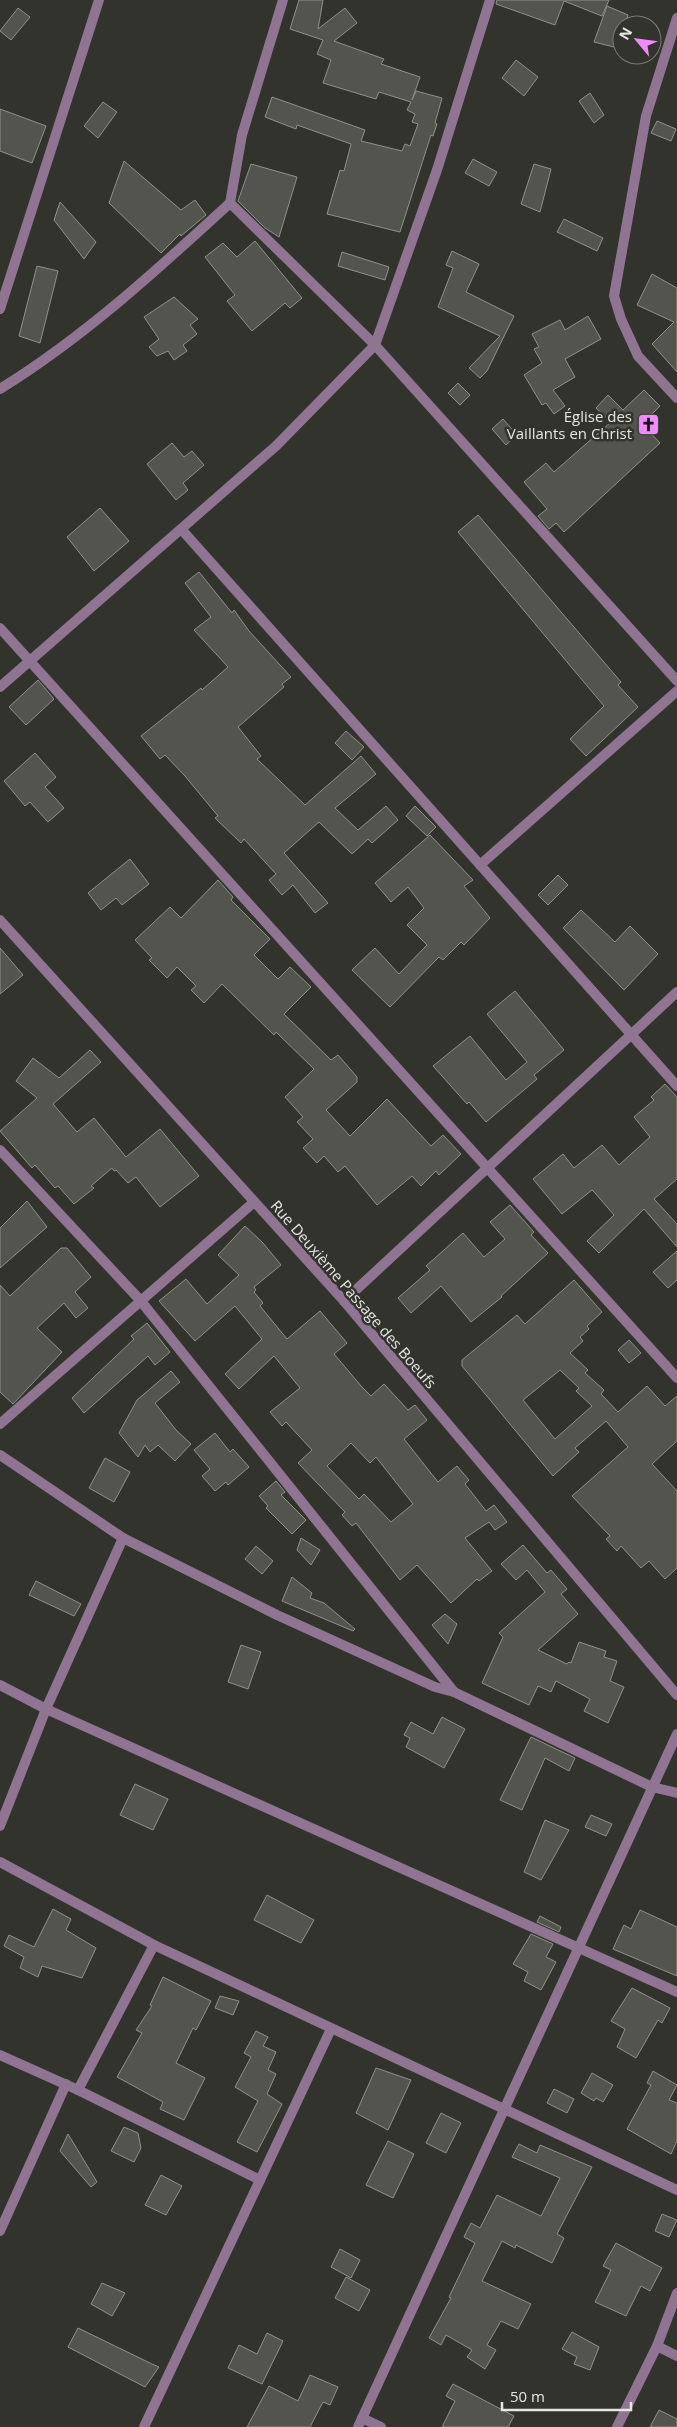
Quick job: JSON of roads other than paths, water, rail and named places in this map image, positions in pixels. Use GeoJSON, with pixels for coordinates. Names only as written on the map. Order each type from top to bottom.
{"type":"FeatureCollection","features":[{"type":"Feature","properties":{"kind":"street"},"geometry":{"type":"LineString","coordinates":[[0,310],[99,0]]}},
{"type":"Feature","properties":{"kind":"street"},"geometry":{"type":"LineString","coordinates":[[0,390],[33,369],[114,306],[230,203],[242,135],[283,0]]}},
{"type":"Feature","properties":{"kind":"street"},"geometry":{"type":"LineString","coordinates":[[0,686],[182,530],[276,446],[375,345],[437,170],[490,0]]}},
{"type":"Feature","properties":{"kind":"street"},"geometry":{"type":"LineString","coordinates":[[677,18],[646,116],[614,296],[638,356],[677,398]]}},
{"type":"Feature","properties":{"kind":"street"},"geometry":{"type":"LineString","coordinates":[[230,203],[375,345],[677,681]]}},
{"type":"Feature","properties":{"kind":"street"},"geometry":{"type":"LineString","coordinates":[[182,530],[630,1036],[677,1086]]}},
{"type":"Feature","properties":{"kind":"street"},"geometry":{"type":"LineString","coordinates":[[0,628],[677,1378]]}},
{"type":"Feature","properties":{"kind":"street"},"geometry":{"type":"LineString","coordinates":[[480,865],[677,691]]}},
{"type":"Feature","properties":{"kind":"street","name":"Rue Deuxième Passage des Boeufs"},"geometry":{"type":"LineString","coordinates":[[0,920],[344,1301],[677,1695]]}},
{"type":"Feature","properties":{"kind":"street"},"geometry":{"type":"LineString","coordinates":[[344,1301],[677,992]]}},
{"type":"Feature","properties":{"kind":"street"},"geometry":{"type":"LineString","coordinates":[[0,1150],[140,1300],[454,1692]]}},
{"type":"Feature","properties":{"kind":"street"},"geometry":{"type":"LineString","coordinates":[[0,1424],[254,1202]]}},
{"type":"Feature","properties":{"kind":"street"},"geometry":{"type":"LineString","coordinates":[[0,1455],[122,1538],[277,1615],[434,1687],[454,1692],[652,1786],[677,1793]]}},
{"type":"Feature","properties":{"kind":"street"},"geometry":{"type":"LineString","coordinates":[[0,1826],[46,1709],[122,1538]]}},
{"type":"Feature","properties":{"kind":"street"},"geometry":{"type":"LineString","coordinates":[[0,1686],[46,1709],[677,1992]]}},
{"type":"Feature","properties":{"kind":"street"},"geometry":{"type":"LineString","coordinates":[[381,2427],[360,2422],[677,1734]]}},
{"type":"Feature","properties":{"kind":"street"},"geometry":{"type":"LineString","coordinates":[[0,1862],[154,1945],[677,2190]]}},
{"type":"Feature","properties":{"kind":"street"},"geometry":{"type":"LineString","coordinates":[[78,2090],[154,1945]]}},
{"type":"Feature","properties":{"kind":"street"},"geometry":{"type":"LineString","coordinates":[[144,2427],[331,2029]]}},
{"type":"Feature","properties":{"kind":"street"},"geometry":{"type":"LineString","coordinates":[[0,2055],[66,2084],[260,2180]]}},
{"type":"Feature","properties":{"kind":"street"},"geometry":{"type":"LineString","coordinates":[[0,2231],[66,2084]]}},
{"type":"Feature","properties":{"kind":"street"},"geometry":{"type":"LineString","coordinates":[[617,2427],[657,2346],[677,2293]]}},
{"type":"Feature","properties":{"kind":"street"},"geometry":{"type":"LineString","coordinates":[[657,2346],[677,2356]]}},
{"type":"Feature","properties":{"kind":"place","name":"Église des Vaillants en Christ"},"geometry":{"type":"Point","coordinates":[648,425]}}]}
